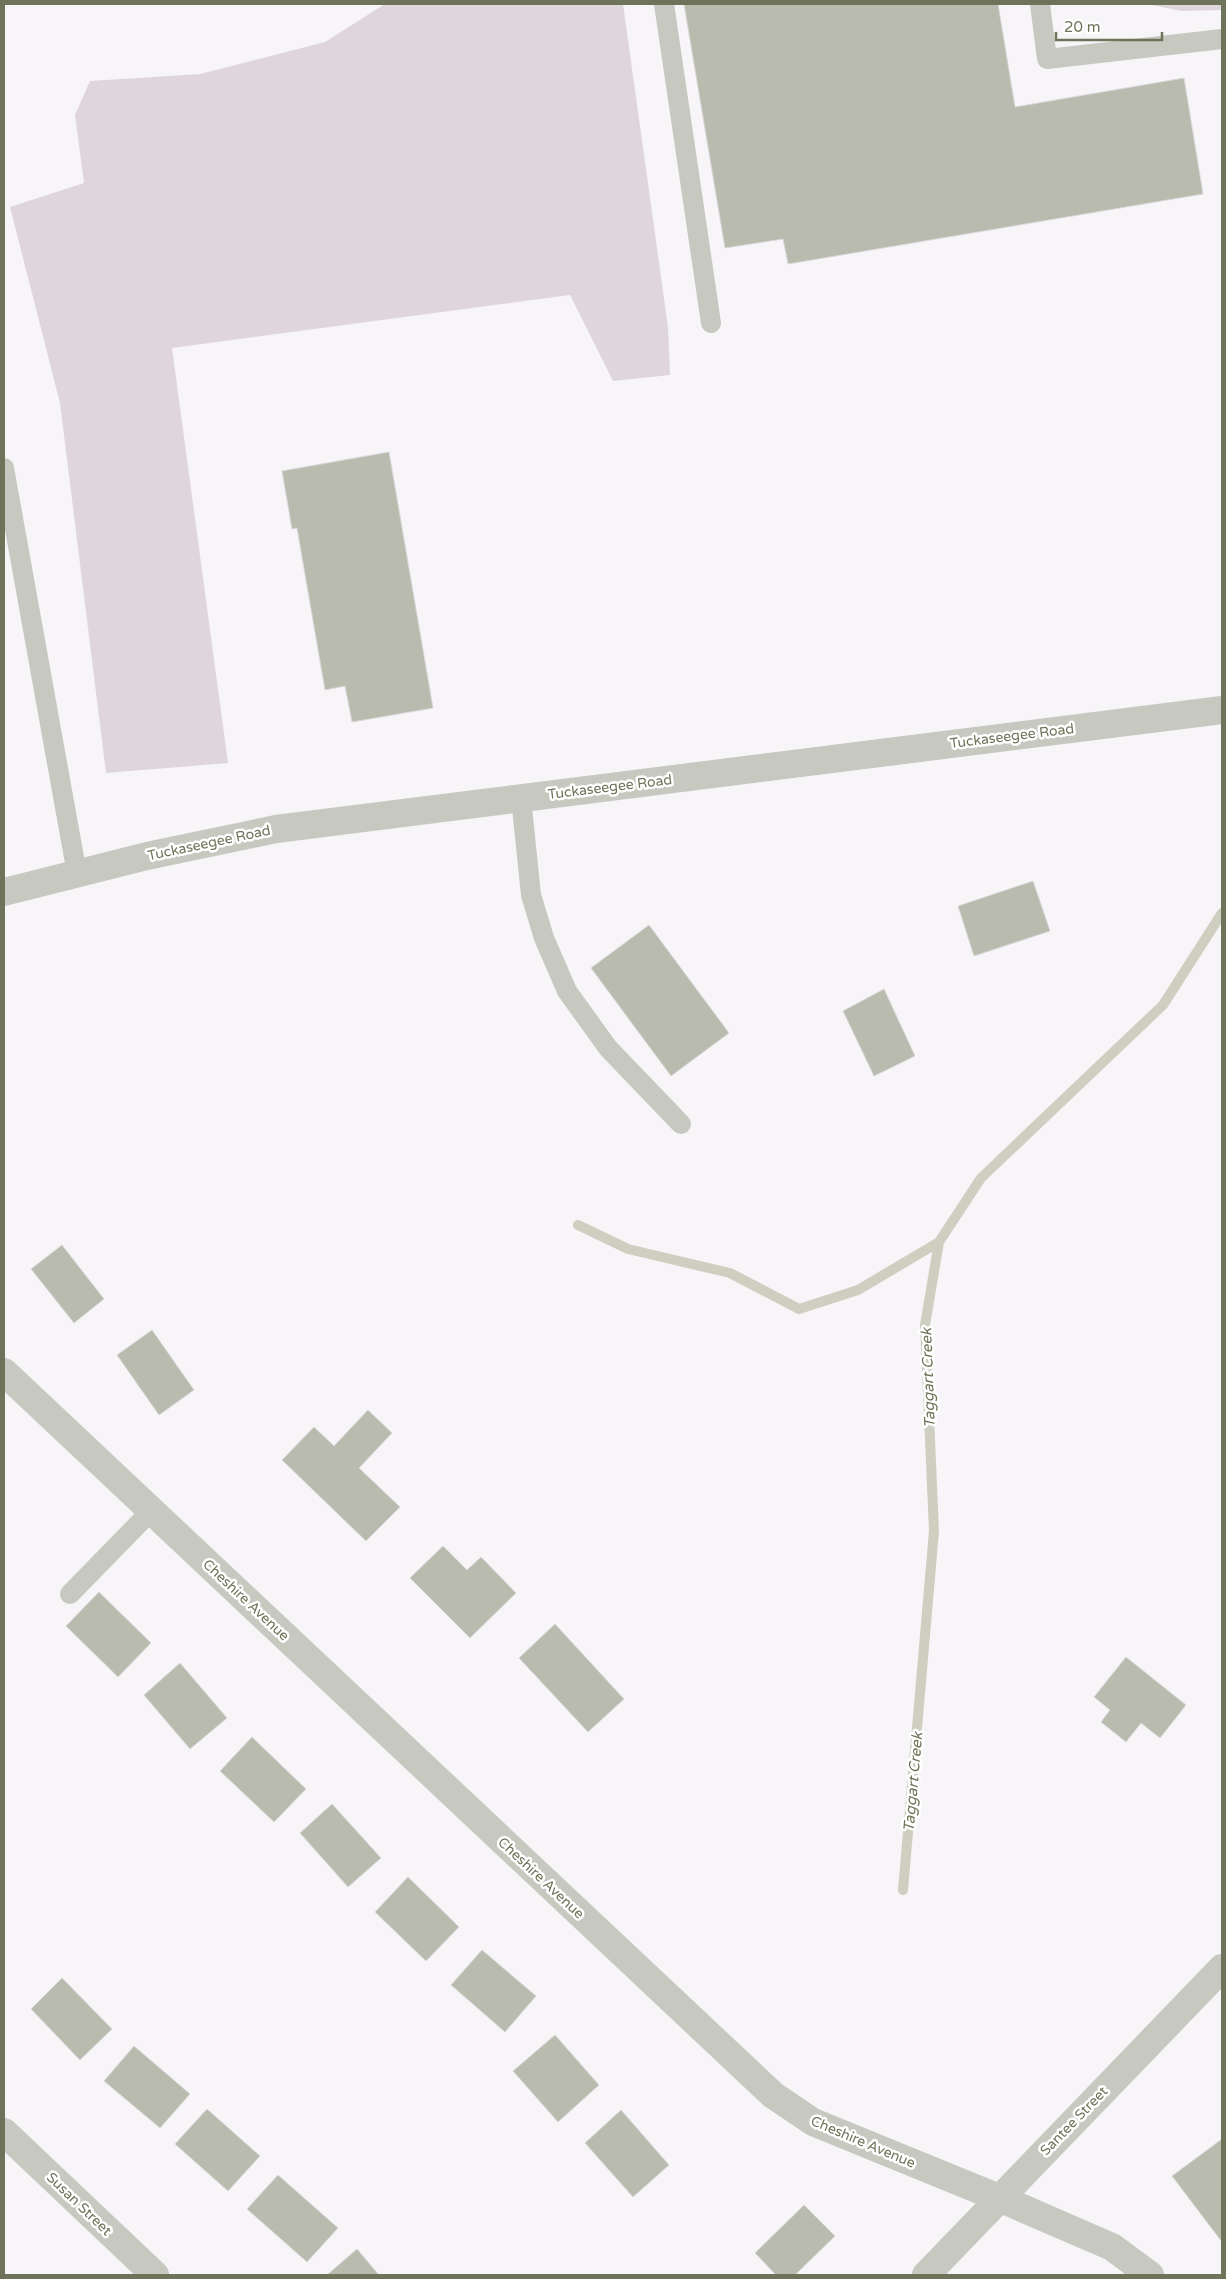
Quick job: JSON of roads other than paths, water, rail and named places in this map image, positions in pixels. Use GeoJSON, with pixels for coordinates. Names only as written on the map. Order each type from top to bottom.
{"type":"FeatureCollection","features":[{"type":"Feature","properties":{"kind":"street","name":"Tuckaseegee Road"},"geometry":{"type":"LineString","coordinates":[[4,892],[148,856],[276,828],[1222,710]]}},
{"type":"Feature","properties":{"kind":"street","name":"Cheshire Avenue"},"geometry":{"type":"LineString","coordinates":[[4,1372],[773,2095],[813,2122],[999,2198],[1112,2247],[1150,2275]]}},
{"type":"Feature","properties":{"kind":"street","name":"Santee Street"},"geometry":{"type":"LineString","coordinates":[[926,2275],[1222,1968]]}},
{"type":"Feature","properties":{"kind":"street","name":"Susan Street"},"geometry":{"type":"LineString","coordinates":[[4,2132],[155,2275]]}},
{"type":"Feature","properties":{"kind":"lane"},"geometry":{"type":"LineString","coordinates":[[664,4],[711,322]]}},
{"type":"Feature","properties":{"kind":"lane"},"geometry":{"type":"LineString","coordinates":[[1040,4],[1047,59],[1222,39]]}},
{"type":"Feature","properties":{"kind":"lane"},"geometry":{"type":"LineString","coordinates":[[4,468],[77,874]]}},
{"type":"Feature","properties":{"kind":"lane"},"geometry":{"type":"LineString","coordinates":[[521,798],[531,895],[544,938],[568,991],[608,1048],[681,1124]]}},
{"type":"Feature","properties":{"kind":"lane"},"geometry":{"type":"LineString","coordinates":[[70,1594],[152,1511]]}},
{"type":"Feature","properties":{"kind":"waterway","name":"Taggart Creek"},"geometry":{"type":"LineString","coordinates":[[903,1890],[934,1531],[925,1325],[939,1242],[981,1178],[1163,1005],[1222,913]]}},
{"type":"Feature","properties":{"kind":"waterway"},"geometry":{"type":"LineString","coordinates":[[578,1225],[628,1249],[730,1273],[799,1309],[858,1290],[939,1242]]}}]}
